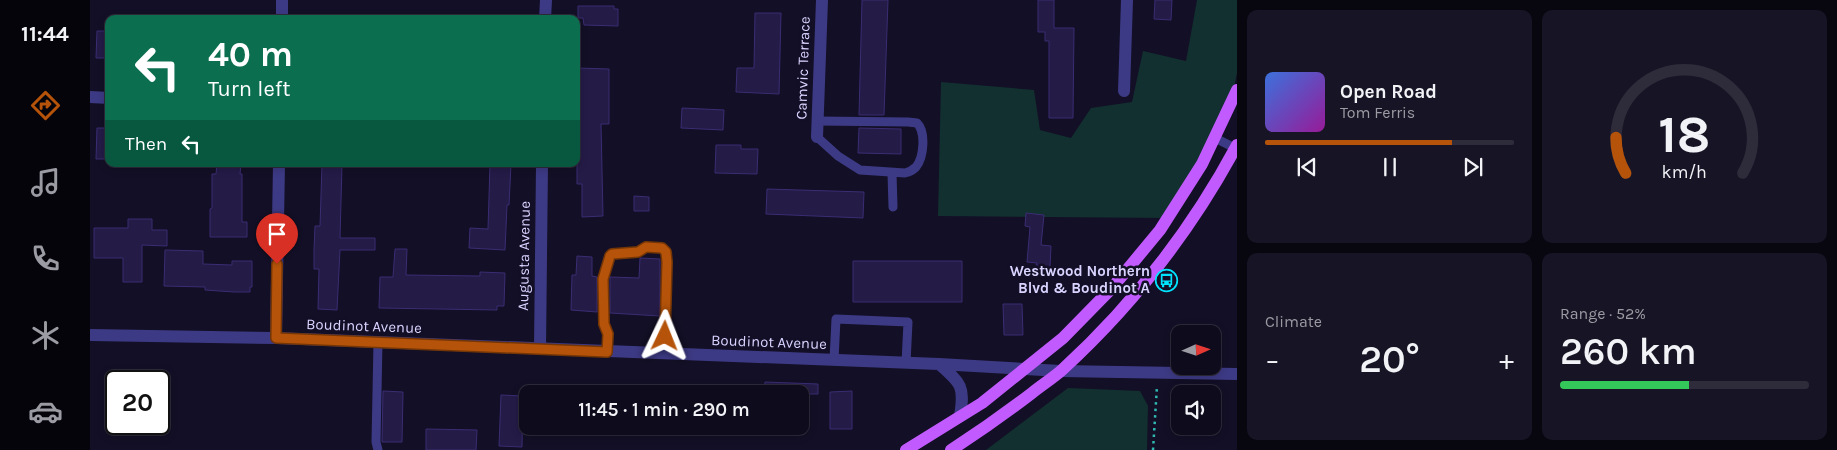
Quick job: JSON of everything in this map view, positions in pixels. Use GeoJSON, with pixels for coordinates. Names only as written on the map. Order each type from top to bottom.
{"type":"FeatureCollection","features":[{"type":"Feature","properties":{"kind":"main road"},"geometry":{"type":"LineString","coordinates":[[906,450],[982,403],[1063,338],[1118,281],[1160,230],[1202,164],[1237,90]]}},
{"type":"Feature","properties":{"kind":"main road"},"geometry":{"type":"LineString","coordinates":[[951,450],[992,424],[1061,371],[1115,318],[1192,222],[1236,146]]}},
{"type":"Feature","properties":{"kind":"street"},"geometry":{"type":"LineString","coordinates":[[282,0],[282,15]]}},
{"type":"Feature","properties":{"kind":"street"},"geometry":{"type":"LineString","coordinates":[[545,15],[546,0]]}},
{"type":"Feature","properties":{"kind":"street","name":"Camvic Terrace"},"geometry":{"type":"LineString","coordinates":[[817,137],[822,0]]}},
{"type":"Feature","properties":{"kind":"street"},"geometry":{"type":"LineString","coordinates":[[1124,91],[1127,0]]}},
{"type":"Feature","properties":{"kind":"street"},"geometry":{"type":"LineString","coordinates":[[90,97],[105,98]]}},
{"type":"Feature","properties":{"kind":"street"},"geometry":{"type":"LineString","coordinates":[[276,338],[279,167]]}},
{"type":"Feature","properties":{"kind":"street","name":"Augusta Avenue"},"geometry":{"type":"LineString","coordinates":[[540,349],[542,167]]}},
{"type":"Feature","properties":{"kind":"street","name":"Boudinot Avenue"},"geometry":{"type":"LineString","coordinates":[[90,335],[276,338],[940,364],[1061,371],[1237,374]]}},
{"type":"Feature","properties":{"kind":"street"},"geometry":{"type":"LineString","coordinates":[[940,364],[960,385],[963,394],[960,416]]}},
{"type":"Feature","properties":{"kind":"lane"},"geometry":{"type":"LineString","coordinates":[[817,121],[908,122],[917,123],[923,131],[921,155],[917,165],[911,171],[905,173],[860,170],[852,166],[817,137]]}},
{"type":"Feature","properties":{"kind":"lane"},"geometry":{"type":"LineString","coordinates":[[1215,138],[1236,146]]}},
{"type":"Feature","properties":{"kind":"lane"},"geometry":{"type":"LineString","coordinates":[[892,173],[893,207]]}},
{"type":"Feature","properties":{"kind":"lane"},"geometry":{"type":"LineString","coordinates":[[607,352],[608,334],[604,324],[603,279],[610,256],[612,254],[638,252],[646,247],[653,247],[662,248],[666,252],[665,354]]}},
{"type":"Feature","properties":{"kind":"lane"},"geometry":{"type":"LineString","coordinates":[[834,360],[836,319],[908,322],[906,363]]}},
{"type":"Feature","properties":{"kind":"lane"},"geometry":{"type":"LineString","coordinates":[[378,342],[376,442],[378,450]]}},
{"type":"Feature","properties":{"kind":"path"},"geometry":{"type":"LineString","coordinates":[[1153,450],[1157,372]]}},
{"type":"Feature","properties":{"kind":"green space"},"geometry":{"type":"Polygon","coordinates":[[[1197,0],[1237,0],[1237,73],[1230,107],[1167,218],[938,216],[941,82],[1034,90],[1040,130],[1071,138],[1091,108],[1132,102],[1143,51],[1186,61],[1197,0]]]}},
{"type":"Feature","properties":{"kind":"green space"},"geometry":{"type":"Polygon","coordinates":[[[1068,388],[1140,391],[1148,406],[1147,450],[986,450],[1068,388]]]}},
{"type":"Feature","properties":{"kind":"building"},"geometry":{"type":"Polygon","coordinates":[[[862,0],[888,0],[884,115],[859,115],[862,0]]]}},
{"type":"Feature","properties":{"kind":"building"},"geometry":{"type":"Polygon","coordinates":[[[1038,0],[1054,0],[1054,28],[1074,28],[1073,118],[1049,118],[1049,41],[1045,41],[1045,32],[1038,32],[1038,0]]]}},
{"type":"Feature","properties":{"kind":"building"},"geometry":{"type":"Polygon","coordinates":[[[1155,0],[1172,0],[1171,20],[1154,19],[1155,0]]]}},
{"type":"Feature","properties":{"kind":"building"},"geometry":{"type":"Polygon","coordinates":[[[578,6],[614,6],[614,9],[618,9],[618,26],[584,25],[583,18],[580,18],[580,15],[578,15],[578,6]]]}},
{"type":"Feature","properties":{"kind":"building"},"geometry":{"type":"Polygon","coordinates":[[[755,13],[781,13],[779,94],[736,92],[737,68],[754,68],[755,13]]]}},
{"type":"Feature","properties":{"kind":"building"},"geometry":{"type":"Polygon","coordinates":[[[97,31],[105,31],[105,58],[96,58],[97,31]]]}},
{"type":"Feature","properties":{"kind":"building"},"geometry":{"type":"Polygon","coordinates":[[[580,68],[609,69],[609,124],[601,124],[603,216],[582,217],[582,184],[577,184],[577,167],[580,167],[580,68]]]}},
{"type":"Feature","properties":{"kind":"building"},"geometry":{"type":"Polygon","coordinates":[[[682,108],[724,110],[723,130],[681,128],[682,108]]]}},
{"type":"Feature","properties":{"kind":"building"},"geometry":{"type":"Polygon","coordinates":[[[97,128],[105,128],[105,159],[96,159],[97,128]]]}},
{"type":"Feature","properties":{"kind":"building"},"geometry":{"type":"Polygon","coordinates":[[[859,128],[901,129],[901,154],[858,153],[859,128]]]}},
{"type":"Feature","properties":{"kind":"building"},"geometry":{"type":"Polygon","coordinates":[[[716,145],[741,145],[741,149],[758,149],[757,174],[715,173],[716,145]]]}},
{"type":"Feature","properties":{"kind":"building"},"geometry":{"type":"Polygon","coordinates":[[[217,167],[241,167],[242,222],[247,222],[247,237],[210,237],[212,174],[216,174],[217,167]]]}},
{"type":"Feature","properties":{"kind":"building"},"geometry":{"type":"Polygon","coordinates":[[[322,167],[342,167],[340,238],[375,238],[375,250],[340,250],[337,310],[318,309],[319,269],[314,269],[314,250],[315,226],[320,226],[322,167]]]}},
{"type":"Feature","properties":{"kind":"building"},"geometry":{"type":"Polygon","coordinates":[[[490,167],[511,167],[505,250],[469,248],[470,228],[488,229],[490,167]]]}},
{"type":"Feature","properties":{"kind":"building"},"geometry":{"type":"Polygon","coordinates":[[[767,189],[864,192],[863,218],[766,214],[767,189]]]}},
{"type":"Feature","properties":{"kind":"building"},"geometry":{"type":"Polygon","coordinates":[[[634,196],[649,197],[649,211],[634,211],[634,196]]]}},
{"type":"Feature","properties":{"kind":"building"},"geometry":{"type":"Polygon","coordinates":[[[1026,213],[1044,215],[1041,245],[1051,246],[1050,267],[1027,262],[1030,227],[1025,226],[1026,213]]]}},
{"type":"Feature","properties":{"kind":"building"},"geometry":{"type":"Polygon","coordinates":[[[128,219],[152,219],[152,230],[167,230],[167,246],[142,245],[142,282],[123,282],[123,258],[94,258],[94,228],[128,228],[128,219]]]}},
{"type":"Feature","properties":{"kind":"building"},"geometry":{"type":"Polygon","coordinates":[[[395,249],[407,249],[406,275],[480,276],[480,272],[505,273],[504,306],[497,306],[497,310],[379,308],[380,277],[393,277],[395,249]]]}},
{"type":"Feature","properties":{"kind":"building"},"geometry":{"type":"Polygon","coordinates":[[[165,250],[203,251],[203,264],[232,265],[232,261],[252,261],[252,287],[250,287],[250,292],[205,290],[205,287],[164,286],[165,250]]]}},
{"type":"Feature","properties":{"kind":"building"},"geometry":{"type":"Polygon","coordinates":[[[577,256],[592,257],[592,276],[597,277],[597,312],[571,310],[572,275],[576,275],[577,256]]]}},
{"type":"Feature","properties":{"kind":"building"},"geometry":{"type":"Polygon","coordinates":[[[640,258],[660,259],[660,316],[610,313],[610,277],[639,278],[640,258]]]}},
{"type":"Feature","properties":{"kind":"building"},"geometry":{"type":"Polygon","coordinates":[[[853,261],[962,261],[962,302],[853,302],[853,261]]]}},
{"type":"Feature","properties":{"kind":"building"},"geometry":{"type":"Polygon","coordinates":[[[1003,304],[1022,304],[1023,335],[1004,335],[1003,304]]]}},
{"type":"Feature","properties":{"kind":"building"},"geometry":{"type":"Polygon","coordinates":[[[765,382],[818,384],[818,394],[809,394],[809,385],[765,385],[765,382]]]}},
{"type":"Feature","properties":{"kind":"building"},"geometry":{"type":"Polygon","coordinates":[[[383,391],[403,392],[402,442],[382,442],[383,391]]]}},
{"type":"Feature","properties":{"kind":"building"},"geometry":{"type":"Polygon","coordinates":[[[852,391],[852,429],[830,429],[830,392],[852,391]]]}},
{"type":"Feature","properties":{"kind":"building"},"geometry":{"type":"Polygon","coordinates":[[[501,395],[519,396],[519,435],[522,435],[522,447],[499,446],[501,395]]]}},
{"type":"Feature","properties":{"kind":"building"},"geometry":{"type":"Polygon","coordinates":[[[426,429],[477,430],[476,450],[426,450],[426,429]]]}},
{"type":"Feature","properties":{"kind":"place","name":"Westwood Northern Blvd & Boudinot A"},"geometry":{"type":"Point","coordinates":[1166,280]}},
{"type":"Feature","properties":{"kind":"route"},"geometry":{"type":"LineString","coordinates":[[277,264],[276,338],[607,352],[608,334],[604,324],[603,274],[610,256],[612,254],[638,252],[646,247],[662,248],[666,252],[667,262],[665,336]]}}]}
